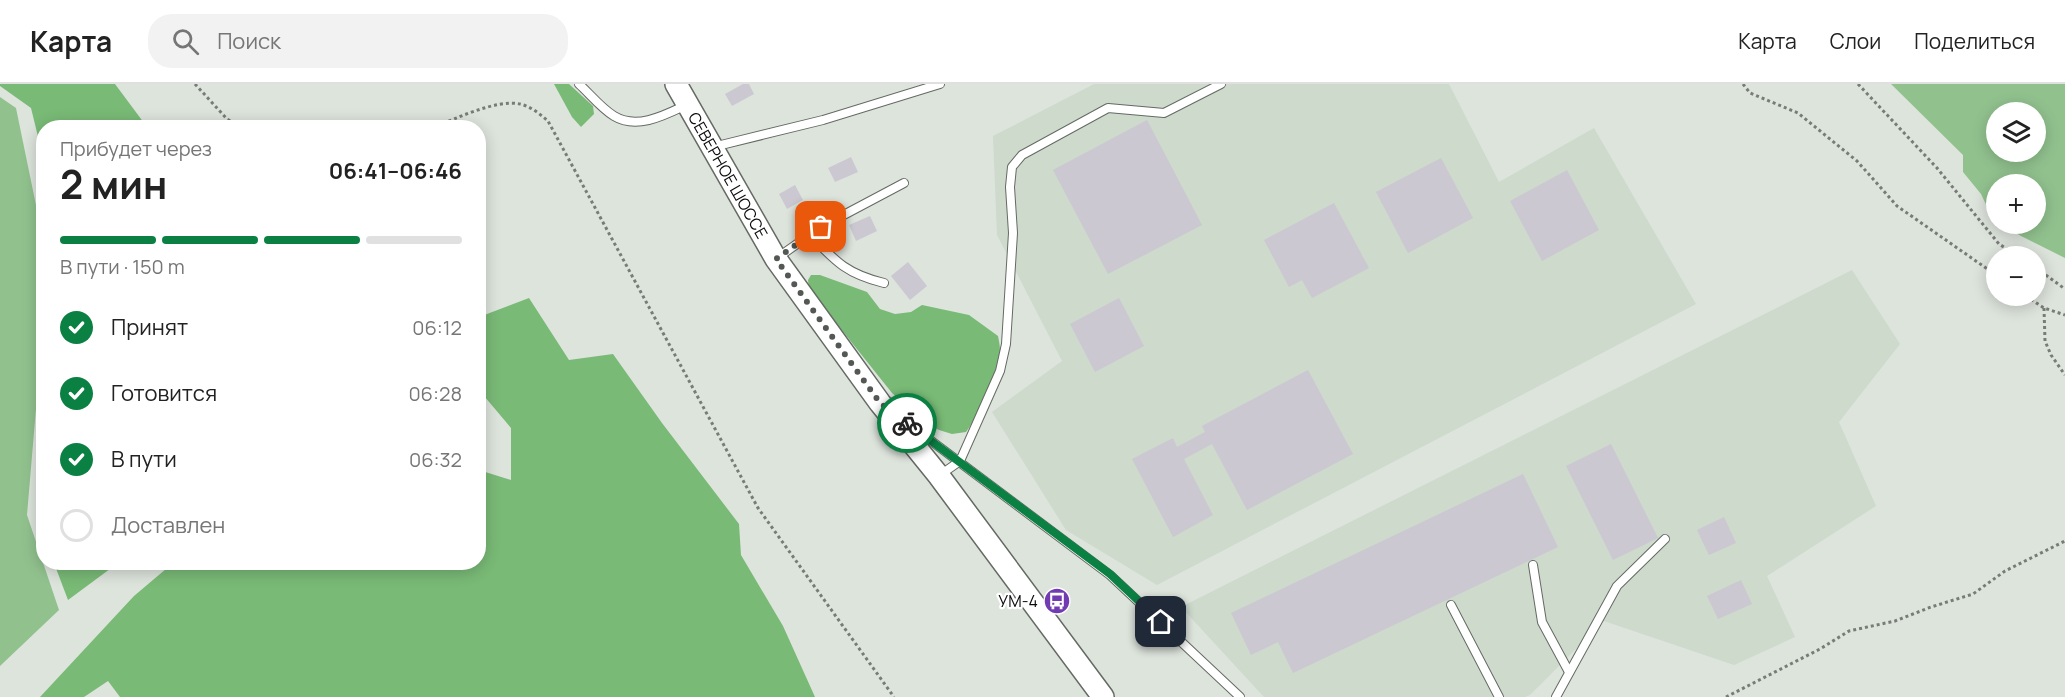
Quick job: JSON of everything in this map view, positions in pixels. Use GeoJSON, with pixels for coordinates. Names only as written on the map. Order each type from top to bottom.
{"type":"FeatureCollection","features":[{"type":"Feature","properties":{"kind":"main road","name":"СЕВЕРНОЕ ШОССЕ"},"geometry":{"type":"LineString","coordinates":[[676,84],[776,259],[880,403],[939,476],[1103,697]]}},
{"type":"Feature","properties":{"kind":"main road"},"geometry":{"type":"LineString","coordinates":[[1063,645],[1092,697]]}},
{"type":"Feature","properties":{"kind":"lane"},"geometry":{"type":"LineString","coordinates":[[579,84],[614,116],[627,121],[658,118],[688,105]]}},
{"type":"Feature","properties":{"kind":"lane"},"geometry":{"type":"LineString","coordinates":[[711,147],[823,120],[940,84]]}},
{"type":"Feature","properties":{"kind":"lane"},"geometry":{"type":"LineString","coordinates":[[939,476],[960,461],[1000,371],[1006,344],[1014,233],[1010,187],[1012,167],[1022,155],[1108,108],[1164,113],[1221,84]]}},
{"type":"Feature","properties":{"kind":"lane"},"geometry":{"type":"LineString","coordinates":[[776,259],[821,227],[904,183]]}},
{"type":"Feature","properties":{"kind":"lane"},"geometry":{"type":"LineString","coordinates":[[810,235],[839,265],[862,278],[884,283]]}},
{"type":"Feature","properties":{"kind":"lane"},"geometry":{"type":"LineString","coordinates":[[880,403],[1110,574],[1239,697]]}},
{"type":"Feature","properties":{"kind":"lane"},"geometry":{"type":"LineString","coordinates":[[1556,697],[1617,586],[1665,539]]}},
{"type":"Feature","properties":{"kind":"lane"},"geometry":{"type":"LineString","coordinates":[[1533,565],[1542,622],[1569,672]]}},
{"type":"Feature","properties":{"kind":"lane"},"geometry":{"type":"LineString","coordinates":[[1450,606],[1499,697]]}},
{"type":"Feature","properties":{"kind":"path"},"geometry":{"type":"LineString","coordinates":[[195,84],[229,120]]}},
{"type":"Feature","properties":{"kind":"path"},"geometry":{"type":"LineString","coordinates":[[1743,84],[1750,93],[1798,113],[1857,162],[1897,206],[1986,268]]}},
{"type":"Feature","properties":{"kind":"path"},"geometry":{"type":"LineString","coordinates":[[1858,84],[1937,168],[2002,246]]}},
{"type":"Feature","properties":{"kind":"path"},"geometry":{"type":"LineString","coordinates":[[455,120],[504,104],[520,104],[538,112],[548,121],[758,508],[894,697]]}},
{"type":"Feature","properties":{"kind":"path"},"geometry":{"type":"LineString","coordinates":[[2046,275],[2065,289]]}},
{"type":"Feature","properties":{"kind":"path"},"geometry":{"type":"LineString","coordinates":[[2041,306],[2065,315]]}},
{"type":"Feature","properties":{"kind":"path"},"geometry":{"type":"LineString","coordinates":[[2044,308],[2045,341],[2051,355],[2065,375]]}},
{"type":"Feature","properties":{"kind":"path"},"geometry":{"type":"LineString","coordinates":[[1726,697],[1820,649],[1849,631],[1895,621],[1973,594],[2005,571],[2065,541]]}},
{"type":"Feature","properties":{"kind":"shaded area"},"geometry":{"type":"Polygon","coordinates":[[[1094,84],[1449,84],[1499,182],[1594,128],[1696,304],[1157,585],[1066,530],[992,412],[1062,361],[997,235],[993,136],[1094,84]]]}},
{"type":"Feature","properties":{"kind":"shaded area"},"geometry":{"type":"Polygon","coordinates":[[[1852,270],[1900,344],[1839,422],[1876,506],[1767,576],[1795,637],[1734,665],[1604,621],[1530,695],[1525,697],[1264,697],[1181,607],[1852,270]]]}},
{"type":"Feature","properties":{"kind":"green space"},"geometry":{"type":"Polygon","coordinates":[[[0,84],[115,84],[142,120],[36,120],[36,128],[31,108],[0,84]]]}},
{"type":"Feature","properties":{"kind":"green space"},"geometry":{"type":"Polygon","coordinates":[[[554,84],[569,84],[593,106],[594,114],[581,127],[572,117],[554,84]]]}},
{"type":"Feature","properties":{"kind":"green space"},"geometry":{"type":"Polygon","coordinates":[[[1891,84],[2065,84],[2065,258],[2046,248],[2046,246],[2041,246],[2018,234],[2046,234],[2046,174],[1986,174],[1986,205],[1981,194],[1963,172],[1963,155],[1891,84]]]}},
{"type":"Feature","properties":{"kind":"green space"},"geometry":{"type":"Polygon","coordinates":[[[0,97],[16,108],[36,205],[36,409],[27,515],[36,542],[36,570],[46,570],[59,610],[0,666],[0,97]]]}},
{"type":"Feature","properties":{"kind":"green space"},"geometry":{"type":"Polygon","coordinates":[[[811,275],[820,275],[867,292],[880,309],[895,314],[911,312],[922,305],[969,315],[998,336],[999,358],[992,380],[966,432],[952,434],[939,430],[921,420],[892,393],[809,289],[808,280],[811,275]]]}},
{"type":"Feature","properties":{"kind":"green space"},"geometry":{"type":"Polygon","coordinates":[[[529,298],[569,360],[613,354],[739,524],[741,555],[783,626],[815,697],[120,697],[108,681],[84,697],[40,697],[134,596],[165,570],[486,570],[486,472],[511,480],[511,428],[486,398],[486,314],[529,298]]]}},
{"type":"Feature","properties":{"kind":"green space"},"geometry":{"type":"Polygon","coordinates":[[[57,570],[109,570],[68,600],[57,570]]]}},
{"type":"Feature","properties":{"kind":"building"},"geometry":{"type":"Polygon","coordinates":[[[743,84],[749,84],[754,94],[732,106],[725,94],[743,84]]]}},
{"type":"Feature","properties":{"kind":"building"},"geometry":{"type":"Polygon","coordinates":[[[1147,120],[1202,225],[1108,274],[1053,170],[1147,120]]]}},
{"type":"Feature","properties":{"kind":"building"},"geometry":{"type":"Polygon","coordinates":[[[851,157],[858,172],[835,182],[828,168],[851,157]]]}},
{"type":"Feature","properties":{"kind":"building"},"geometry":{"type":"Polygon","coordinates":[[[1441,158],[1473,218],[1408,253],[1376,192],[1441,158]]]}},
{"type":"Feature","properties":{"kind":"building"},"geometry":{"type":"Polygon","coordinates":[[[1567,170],[1599,230],[1542,261],[1510,201],[1567,170]]]}},
{"type":"Feature","properties":{"kind":"building"},"geometry":{"type":"Polygon","coordinates":[[[795,185],[803,200],[787,209],[779,194],[795,185]]]}},
{"type":"Feature","properties":{"kind":"building"},"geometry":{"type":"Polygon","coordinates":[[[1334,203],[1369,268],[1312,298],[1302,280],[1289,287],[1264,240],[1334,203]]]}},
{"type":"Feature","properties":{"kind":"building"},"geometry":{"type":"Polygon","coordinates":[[[870,216],[877,231],[856,241],[849,225],[870,216]]]}},
{"type":"Feature","properties":{"kind":"building"},"geometry":{"type":"Polygon","coordinates":[[[908,262],[927,286],[910,300],[891,276],[908,262]]]}},
{"type":"Feature","properties":{"kind":"building"},"geometry":{"type":"Polygon","coordinates":[[[1119,298],[1144,346],[1095,372],[1070,324],[1119,298]]]}},
{"type":"Feature","properties":{"kind":"building"},"geometry":{"type":"Polygon","coordinates":[[[1308,370],[1353,454],[1247,510],[1212,444],[1184,459],[1213,515],[1173,537],[1132,459],[1173,438],[1177,447],[1205,432],[1202,426],[1308,370]]]}},
{"type":"Feature","properties":{"kind":"building"},"geometry":{"type":"Polygon","coordinates":[[[1611,444],[1658,538],[1613,560],[1566,466],[1611,444]]]}},
{"type":"Feature","properties":{"kind":"building"},"geometry":{"type":"Polygon","coordinates":[[[1523,474],[1558,547],[1293,673],[1278,642],[1251,655],[1231,613],[1523,474]]]}},
{"type":"Feature","properties":{"kind":"building"},"geometry":{"type":"Polygon","coordinates":[[[1724,517],[1736,543],[1709,555],[1697,530],[1724,517]]]}},
{"type":"Feature","properties":{"kind":"building"},"geometry":{"type":"Polygon","coordinates":[[[1741,580],[1752,604],[1718,619],[1707,596],[1741,580]]]}},
{"type":"Feature","properties":{"kind":"way so far"},"geometry":{"type":"LineString","coordinates":[[821,227],[776,259],[880,403],[907,423]]}},
{"type":"Feature","properties":{"kind":"place","name":"УМ-4"},"geometry":{"type":"Point","coordinates":[1057,601]}},
{"type":"Feature","properties":{"kind":"route"},"geometry":{"type":"LineString","coordinates":[[907,423],[1110,574],[1161,622]]}}]}
